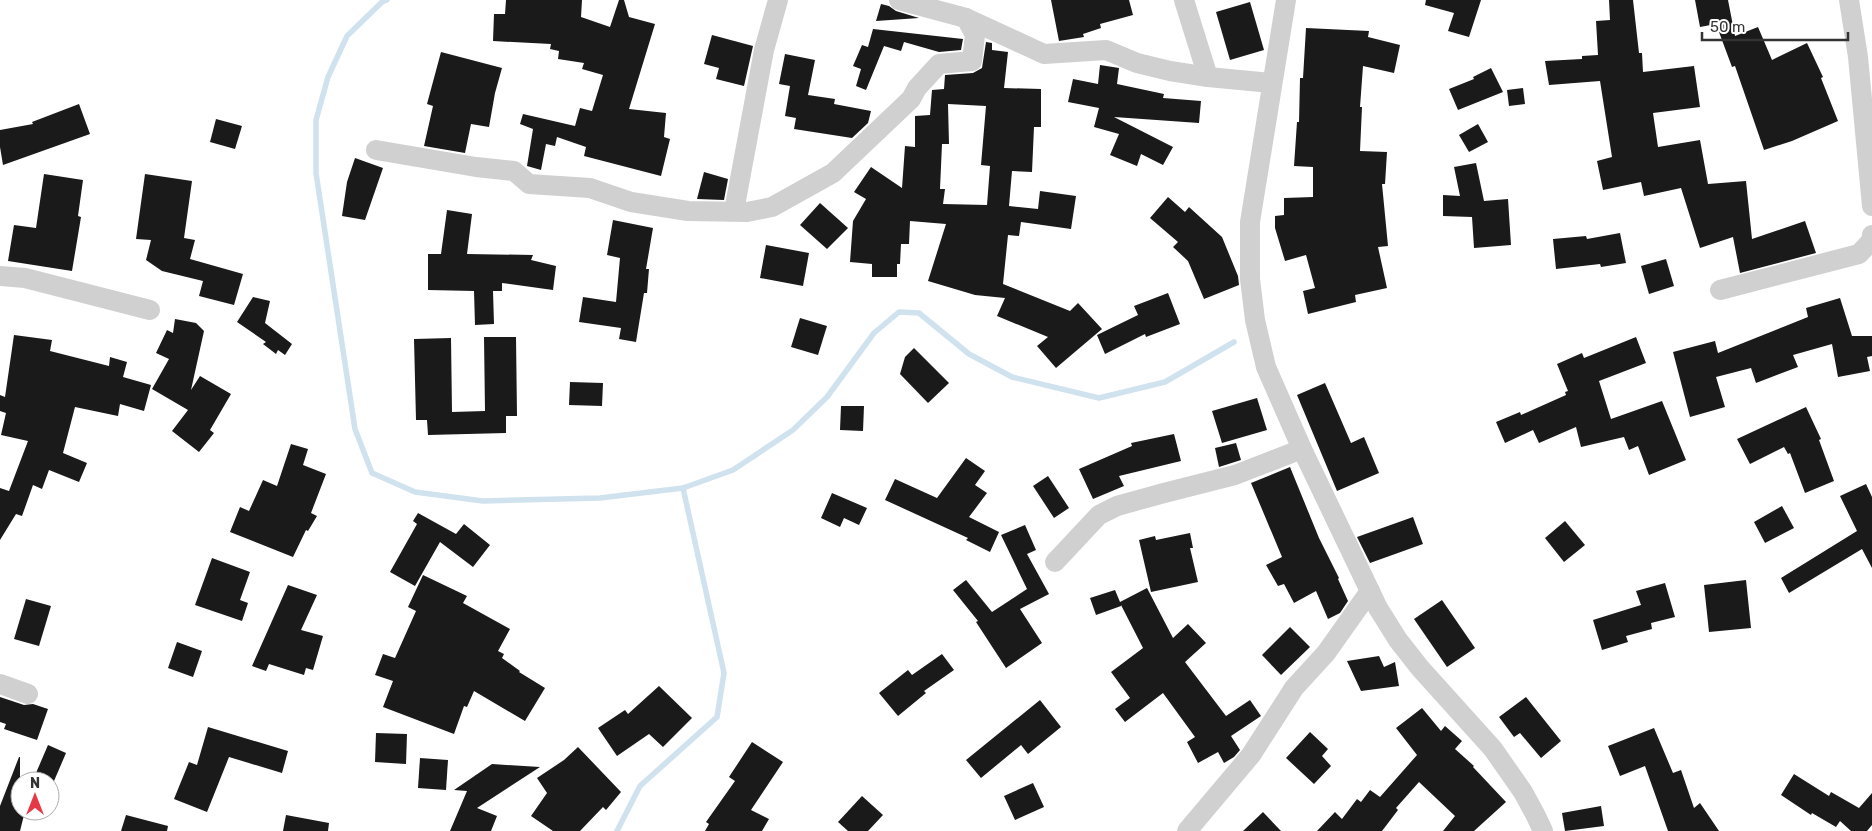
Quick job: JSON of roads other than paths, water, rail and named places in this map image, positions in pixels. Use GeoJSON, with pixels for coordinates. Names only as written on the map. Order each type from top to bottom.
{"type":"FeatureCollection","features":[{"type":"Feature","properties":{"kind":"street"},"geometry":{"type":"LineString","coordinates":[[734,211],[764,50],[778,0]]}},
{"type":"Feature","properties":{"kind":"street"},"geometry":{"type":"LineString","coordinates":[[899,0],[966,18],[1044,54],[1106,50],[1137,63],[1170,71],[1271,83]]}},
{"type":"Feature","properties":{"kind":"street"},"geometry":{"type":"LineString","coordinates":[[1184,0],[1208,77]]}},
{"type":"Feature","properties":{"kind":"street"},"geometry":{"type":"LineString","coordinates":[[1286,0],[1271,83],[1250,222],[1250,279],[1255,320],[1266,368],[1302,449],[1370,591],[1398,640],[1420,668],[1493,749],[1523,792],[1543,831]]}},
{"type":"Feature","properties":{"kind":"street"},"geometry":{"type":"LineString","coordinates":[[1849,0],[1858,57],[1872,206]]}},
{"type":"Feature","properties":{"kind":"street"},"geometry":{"type":"LineString","coordinates":[[376,150],[476,167],[514,171],[529,184],[590,188],[631,202],[688,211],[747,212],[772,207],[833,173],[911,99],[917,88],[939,64],[972,61],[975,35],[966,18]]}},
{"type":"Feature","properties":{"kind":"street"},"geometry":{"type":"LineString","coordinates":[[1720,290],[1859,254],[1871,241],[1872,235]]}},
{"type":"Feature","properties":{"kind":"street"},"geometry":{"type":"LineString","coordinates":[[0,276],[25,278],[150,310]]}},
{"type":"Feature","properties":{"kind":"street"},"geometry":{"type":"LineString","coordinates":[[1055,562],[1098,514],[1117,506],[1236,475],[1302,449]]}},
{"type":"Feature","properties":{"kind":"street"},"geometry":{"type":"LineString","coordinates":[[1187,831],[1251,755],[1294,688],[1326,653],[1370,591]]}},
{"type":"Feature","properties":{"kind":"street"},"geometry":{"type":"LineString","coordinates":[[0,684],[28,694]]}},
{"type":"Feature","properties":{"kind":"waterway"},"geometry":{"type":"LineString","coordinates":[[387,0],[382,2],[347,36],[328,77],[316,120],[316,173],[355,429],[372,473],[415,492],[483,501],[600,498],[683,488],[733,470],[793,430],[827,397],[874,333],[899,312],[919,313],[969,354],[1012,377],[1099,398],[1165,382],[1234,342]]}},
{"type":"Feature","properties":{"kind":"waterway"},"geometry":{"type":"LineString","coordinates":[[617,831],[640,786],[717,717],[724,673],[683,488]]}}]}
